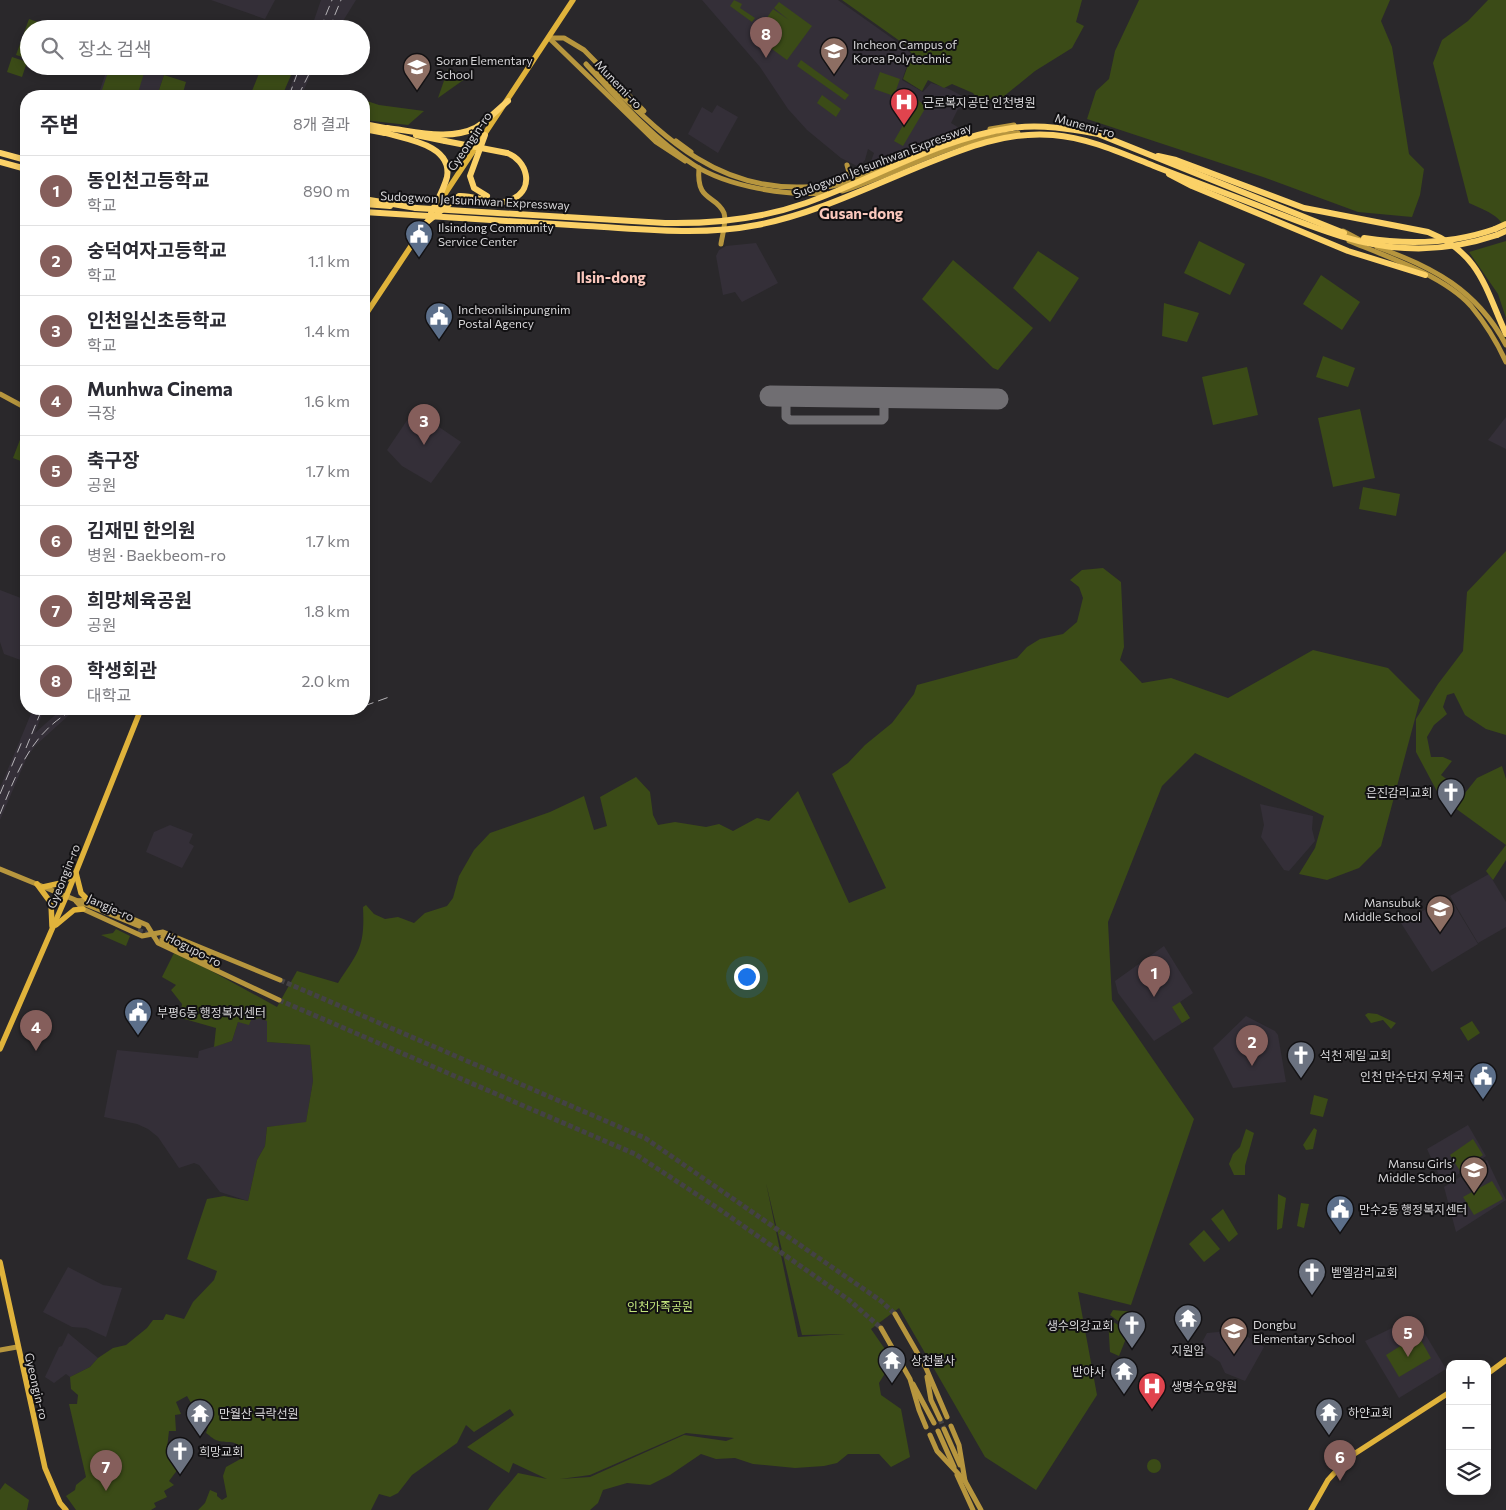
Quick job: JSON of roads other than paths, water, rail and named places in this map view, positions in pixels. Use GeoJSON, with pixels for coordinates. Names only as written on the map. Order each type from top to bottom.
{"type":"FeatureCollection","features":[{"type":"Feature","properties":{"kind":"highway"},"geometry":{"type":"LineString","coordinates":[[370,129],[442,134],[462,132],[481,124],[508,101]]}},
{"type":"Feature","properties":{"kind":"highway"},"geometry":{"type":"LineString","coordinates":[[370,126],[434,148],[446,162],[447,177],[427,222]]}},
{"type":"Feature","properties":{"kind":"highway","name":"Sudogwon Je1sunhwan Expressway"},"geometry":{"type":"LineString","coordinates":[[370,204],[665,223],[700,224],[732,221],[805,203],[962,140],[1013,128],[1055,128],[1098,134],[1154,155],[1332,229],[1364,238],[1407,243],[1433,242],[1506,231]]}},
{"type":"Feature","properties":{"kind":"highway"},"geometry":{"type":"LineString","coordinates":[[384,130],[507,155],[519,160],[526,171],[525,185],[518,196],[500,202],[458,196],[427,222]]}},
{"type":"Feature","properties":{"kind":"highway","name":"Sudogwon Je1sunhwan Expressway"},"geometry":{"type":"LineString","coordinates":[[370,212],[665,231],[702,231],[759,225],[807,212],[963,149],[1013,136],[1034,134],[1072,137],[1108,147],[1338,236],[1386,246],[1432,249],[1496,232],[1506,224]]}},
{"type":"Feature","properties":{"kind":"highway"},"geometry":{"type":"LineString","coordinates":[[485,135],[470,171],[472,184],[478,192],[501,199],[511,197],[519,190],[522,184],[523,172],[517,161],[507,155]]}},
{"type":"Feature","properties":{"kind":"highway"},"geometry":{"type":"LineString","coordinates":[[0,153],[20,158]]}},
{"type":"Feature","properties":{"kind":"highway"},"geometry":{"type":"LineString","coordinates":[[1154,155],[1176,160],[1304,208],[1415,230],[1440,237],[1463,252],[1479,272],[1506,334]]}},
{"type":"Feature","properties":{"kind":"highway"},"geometry":{"type":"LineString","coordinates":[[1143,161],[1192,186],[1348,251],[1425,275]]}},
{"type":"Feature","properties":{"kind":"highway"},"geometry":{"type":"LineString","coordinates":[[0,162],[20,167]]}},
{"type":"Feature","properties":{"kind":"highway"},"geometry":{"type":"LineString","coordinates":[[370,200],[416,208]]}},
{"type":"Feature","properties":{"kind":"main road","name":"Gyeongin-ro"},"geometry":{"type":"LineString","coordinates":[[370,308],[573,0]]}},
{"type":"Feature","properties":{"kind":"main road"},"geometry":{"type":"LineString","coordinates":[[548,38],[564,38],[584,50],[647,116],[700,160]]}},
{"type":"Feature","properties":{"kind":"main road"},"geometry":{"type":"LineString","coordinates":[[548,38],[558,50],[585,72],[656,142],[675,156],[697,167],[703,193],[723,211],[725,216],[721,244]]}},
{"type":"Feature","properties":{"kind":"main road"},"geometry":{"type":"LineString","coordinates":[[585,72],[584,64],[588,60],[594,59]]}},
{"type":"Feature","properties":{"kind":"main road","name":"Munemi-ro"},"geometry":{"type":"LineString","coordinates":[[1506,345],[1488,316],[1475,300],[1437,273],[1415,261],[1369,244],[1278,204],[1099,137],[1058,126],[1030,124],[998,127],[948,141],[836,186],[786,187],[738,177],[718,170],[700,160],[669,139],[593,68],[586,64],[660,139],[697,167],[741,183],[778,192],[838,193],[878,180],[952,148],[1000,134],[1042,132],[1100,143],[1408,265],[1445,286],[1470,305],[1493,337],[1506,362]]}},
{"type":"Feature","properties":{"kind":"main road"},"geometry":{"type":"LineString","coordinates":[[842,183],[850,172],[847,165]]}},
{"type":"Feature","properties":{"kind":"main road"},"geometry":{"type":"LineString","coordinates":[[0,394],[20,405]]}},
{"type":"Feature","properties":{"kind":"main road","name":"Gyeongin-ro"},"geometry":{"type":"LineString","coordinates":[[0,1049],[76,873],[139,715]]}},
{"type":"Feature","properties":{"kind":"main road","name":"Jangje-ro"},"geometry":{"type":"LineString","coordinates":[[0,869],[76,901],[84,907],[138,928]]}},
{"type":"Feature","properties":{"kind":"main road"},"geometry":{"type":"LineString","coordinates":[[43,887],[61,883],[76,873],[81,893],[88,900],[147,925],[152,934],[142,936],[83,909],[76,901]]}},
{"type":"Feature","properties":{"kind":"main road"},"geometry":{"type":"LineString","coordinates":[[36,884],[51,903],[52,928]]}},
{"type":"Feature","properties":{"kind":"main road"},"geometry":{"type":"LineString","coordinates":[[76,901],[88,900]]}},
{"type":"Feature","properties":{"kind":"main road"},"geometry":{"type":"LineString","coordinates":[[52,928],[63,916],[74,910],[83,909]]}},
{"type":"Feature","properties":{"kind":"main road","name":"Hogupo-ro"},"geometry":{"type":"LineString","coordinates":[[256,972],[164,932],[152,934],[158,943],[250,988],[279,1000]]}},
{"type":"Feature","properties":{"kind":"main road","name":"Hogupo-ro"},"geometry":{"type":"LineString","coordinates":[[250,988],[163,938],[280,980]]}},
{"type":"Feature","properties":{"kind":"main road","name":"Gyeongin-ro"},"geometry":{"type":"LineString","coordinates":[[0,1262],[17,1347],[45,1468],[60,1503],[66,1510]]}},
{"type":"Feature","properties":{"kind":"main road"},"geometry":{"type":"LineString","coordinates":[[895,1314],[926,1368],[947,1417]]}},
{"type":"Feature","properties":{"kind":"main road"},"geometry":{"type":"LineString","coordinates":[[881,1328],[934,1423]]}},
{"type":"Feature","properties":{"kind":"main road"},"geometry":{"type":"LineString","coordinates":[[0,1350],[17,1347]]}},
{"type":"Feature","properties":{"kind":"main road"},"geometry":{"type":"LineString","coordinates":[[1491,1371],[1506,1360]]}},
{"type":"Feature","properties":{"kind":"main road"},"geometry":{"type":"LineString","coordinates":[[1491,1369],[1496,1367]]}},
{"type":"Feature","properties":{"kind":"main road"},"geometry":{"type":"LineString","coordinates":[[926,1368],[931,1400],[940,1419]]}},
{"type":"Feature","properties":{"kind":"main road"},"geometry":{"type":"LineString","coordinates":[[910,1379],[926,1427]]}},
{"type":"Feature","properties":{"kind":"main road"},"geometry":{"type":"LineString","coordinates":[[1311,1510],[1328,1480],[1348,1458],[1366,1444],[1416,1415],[1446,1395]]}},
{"type":"Feature","properties":{"kind":"main road"},"geometry":{"type":"LineString","coordinates":[[1416,1415],[1418,1416],[1446,1398]]}},
{"type":"Feature","properties":{"kind":"main road"},"geometry":{"type":"LineString","coordinates":[[951,1426],[959,1445],[965,1481]]}},
{"type":"Feature","properties":{"kind":"main road"},"geometry":{"type":"LineString","coordinates":[[963,1472],[941,1430],[956,1472],[973,1510]]}},
{"type":"Feature","properties":{"kind":"main road"},"geometry":{"type":"LineString","coordinates":[[930,1435],[937,1451],[965,1481],[981,1510]]}},
{"type":"Feature","properties":{"kind":"tunnel"},"geometry":{"type":"LineString","coordinates":[[138,930],[162,940]]}},
{"type":"Feature","properties":{"kind":"tunnel"},"geometry":{"type":"LineString","coordinates":[[280,980],[645,1138],[881,1301],[895,1314]]}},
{"type":"Feature","properties":{"kind":"tunnel"},"geometry":{"type":"LineString","coordinates":[[279,1000],[635,1154],[719,1209],[849,1300],[881,1328]]}},
{"type":"Feature","properties":{"kind":"tunnel"},"geometry":{"type":"LineString","coordinates":[[940,1419],[944,1429]]}},
{"type":"Feature","properties":{"kind":"railway"},"geometry":{"type":"LineString","coordinates":[[324,20],[332,0]]}},
{"type":"Feature","properties":{"kind":"railway"},"geometry":{"type":"LineString","coordinates":[[333,20],[341,0]]}},
{"type":"Feature","properties":{"kind":"railway"},"geometry":{"type":"LineString","coordinates":[[291,90],[297,75]]}},
{"type":"Feature","properties":{"kind":"railway"},"geometry":{"type":"LineString","coordinates":[[301,90],[308,75]]}},
{"type":"Feature","properties":{"kind":"railway"},"geometry":{"type":"LineString","coordinates":[[370,704],[392,696]]}},
{"type":"Feature","properties":{"kind":"railway"},"geometry":{"type":"LineString","coordinates":[[26,748],[40,715]]}},
{"type":"Feature","properties":{"kind":"railway"},"geometry":{"type":"LineString","coordinates":[[0,814],[28,754],[48,729],[65,715]]}},
{"type":"Feature","properties":{"kind":"railway"},"geometry":{"type":"LineString","coordinates":[[0,794],[23,739]]}},
{"type":"Feature","properties":{"kind":"place","name":"학생회관"},"geometry":{"type":"Point","coordinates":[766,58]}},
{"type":"Feature","properties":{"kind":"place","name":"Incheon Campus of Korea Polytechnic"},"geometry":{"type":"Point","coordinates":[834,75]}},
{"type":"Feature","properties":{"kind":"place","name":"Soran Elementary School"},"geometry":{"type":"Point","coordinates":[417,91]}},
{"type":"Feature","properties":{"kind":"place","name":"근로복지공단 인천병원"},"geometry":{"type":"Point","coordinates":[904,126]}},
{"type":"Feature","properties":{"kind":"place","name":"Ilsindong Community Service Center"},"geometry":{"type":"Point","coordinates":[419,258]}},
{"type":"Feature","properties":{"kind":"place","name":"Incheonilsinpungnim Postal Agency"},"geometry":{"type":"Point","coordinates":[439,340]}},
{"type":"Feature","properties":{"kind":"place","name":"인천일신초등학교"},"geometry":{"type":"Point","coordinates":[424,445]}},
{"type":"Feature","properties":{"kind":"place","name":"은진감리교회"},"geometry":{"type":"Point","coordinates":[1451,816]}},
{"type":"Feature","properties":{"kind":"place","name":"Mansubuk Middle School"},"geometry":{"type":"Point","coordinates":[1440,933]}},
{"type":"Feature","properties":{"kind":"place","name":"동인천고등학교"},"geometry":{"type":"Point","coordinates":[1154,997]}},
{"type":"Feature","properties":{"kind":"place","name":"부평6동 행정복지센터"},"geometry":{"type":"Point","coordinates":[138,1036]}},
{"type":"Feature","properties":{"kind":"place","name":"Munhwa Cinema"},"geometry":{"type":"Point","coordinates":[36,1051]}},
{"type":"Feature","properties":{"kind":"place","name":"숭덕여자고등학교"},"geometry":{"type":"Point","coordinates":[1252,1066]}},
{"type":"Feature","properties":{"kind":"place","name":"석천 제일 교회"},"geometry":{"type":"Point","coordinates":[1301,1079]}},
{"type":"Feature","properties":{"kind":"place","name":"인천 만수단지 우체국"},"geometry":{"type":"Point","coordinates":[1483,1100]}},
{"type":"Feature","properties":{"kind":"place","name":"Mansu Girls’ Middle School"},"geometry":{"type":"Point","coordinates":[1474,1194]}},
{"type":"Feature","properties":{"kind":"place","name":"만수2동 행정복지센터"},"geometry":{"type":"Point","coordinates":[1340,1233]}},
{"type":"Feature","properties":{"kind":"place","name":"벧엘감리교회"},"geometry":{"type":"Point","coordinates":[1312,1296]}},
{"type":"Feature","properties":{"kind":"place","name":"지원암"},"geometry":{"type":"Point","coordinates":[1188,1342]}},
{"type":"Feature","properties":{"kind":"place","name":"생수의강교회"},"geometry":{"type":"Point","coordinates":[1132,1349]}},
{"type":"Feature","properties":{"kind":"place","name":"Dongbu Elementary School"},"geometry":{"type":"Point","coordinates":[1234,1355]}},
{"type":"Feature","properties":{"kind":"place","name":"축구장"},"geometry":{"type":"Point","coordinates":[1408,1357]}},
{"type":"Feature","properties":{"kind":"place","name":"상천불사"},"geometry":{"type":"Point","coordinates":[892,1384]}},
{"type":"Feature","properties":{"kind":"place","name":"반야사"},"geometry":{"type":"Point","coordinates":[1124,1395]}},
{"type":"Feature","properties":{"kind":"place","name":"생명수요양원"},"geometry":{"type":"Point","coordinates":[1152,1410]}},
{"type":"Feature","properties":{"kind":"place","name":"하얀교회"},"geometry":{"type":"Point","coordinates":[1329,1436]}},
{"type":"Feature","properties":{"kind":"place","name":"만월산 극락선원"},"geometry":{"type":"Point","coordinates":[200,1437]}},
{"type":"Feature","properties":{"kind":"place","name":"희망교회"},"geometry":{"type":"Point","coordinates":[180,1475]}},
{"type":"Feature","properties":{"kind":"place","name":"김재민 한의원"},"geometry":{"type":"Point","coordinates":[1340,1481]}},
{"type":"Feature","properties":{"kind":"place","name":"희망체육공원"},"geometry":{"type":"Point","coordinates":[106,1491]}},
{"type":"Feature","properties":{"kind":"district","name":"Gusan-dong"},"geometry":{"type":"Point","coordinates":[861,213]}},
{"type":"Feature","properties":{"kind":"district","name":"Ilsin-dong"},"geometry":{"type":"Point","coordinates":[611,277]}},
{"type":"Feature","properties":{"kind":"park label","name":"인천가족공원"},"geometry":{"type":"Point","coordinates":[660,1306]}}]}
